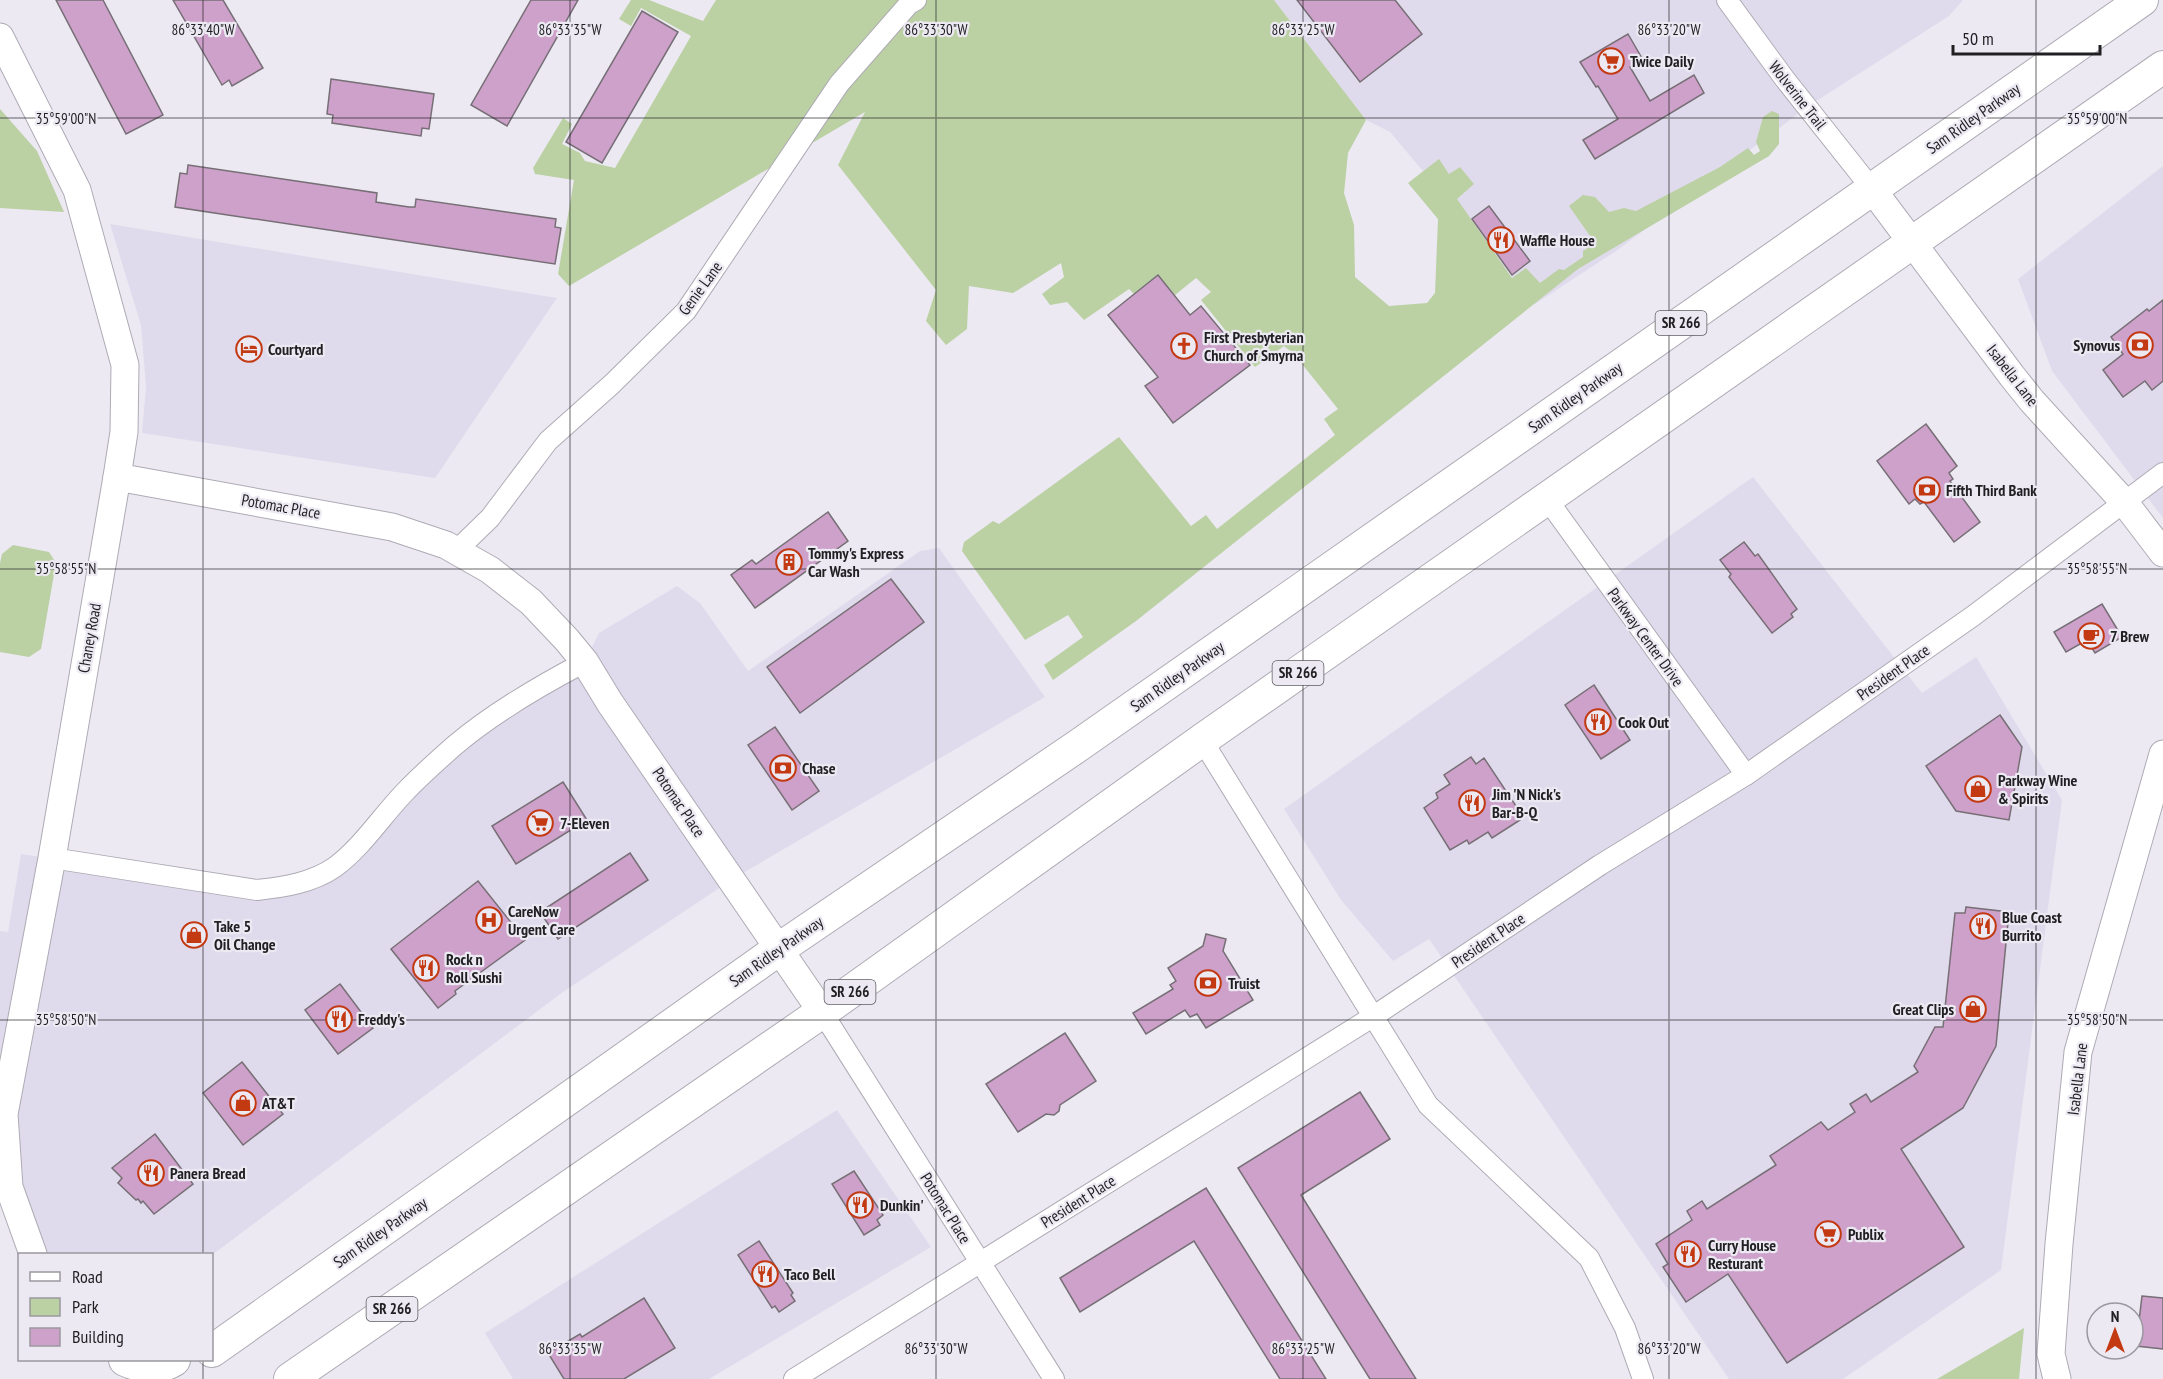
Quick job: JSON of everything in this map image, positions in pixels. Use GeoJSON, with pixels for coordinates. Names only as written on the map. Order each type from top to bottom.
{"type":"FeatureCollection","features":[{"type":"Feature","properties":{"kind":"main road","name":"Sam Ridley Parkway"},"geometry":{"type":"LineString","coordinates":[[213,1351],[779,949],[1088,738],[2142,0]]}},
{"type":"Feature","properties":{"kind":"main road","name":"SR 266"},"geometry":{"type":"LineString","coordinates":[[290,1379],[822,1012],[1202,740],[2163,67]]}},
{"type":"Feature","properties":{"kind":"main road"},"geometry":{"type":"LineString","coordinates":[[213,1332],[318,1260],[419,1204]]}},
{"type":"Feature","properties":{"kind":"main road"},"geometry":{"type":"LineString","coordinates":[[129,1361],[138,1366],[156,1367],[170,1361]]}},
{"type":"Feature","properties":{"kind":"main road"},"geometry":{"type":"LineString","coordinates":[[173,1379],[197,1361]]}},
{"type":"Feature","properties":{"kind":"street","name":"Genie Lane"},"geometry":{"type":"LineString","coordinates":[[456,551],[490,518],[548,441],[612,384],[686,311],[839,84],[909,4],[916,0]]}},
{"type":"Feature","properties":{"kind":"street","name":"Wolverine Trail"},"geometry":{"type":"LineString","coordinates":[[1727,0],[1784,78],[1872,189]]}},
{"type":"Feature","properties":{"kind":"street","name":"Chaney Road"},"geometry":{"type":"LineString","coordinates":[[0,37],[77,189],[125,365],[124,432],[117,477],[52,858],[1,1113],[9,1187],[33,1253]]}},
{"type":"Feature","properties":{"kind":"street","name":"Isabella Lane"},"geometry":{"type":"LineString","coordinates":[[1872,189],[2032,400],[2125,503],[2163,553]]}},
{"type":"Feature","properties":{"kind":"street","name":"President Place"},"geometry":{"type":"LineString","coordinates":[[794,1379],[1374,1016],[1600,864],[1746,775],[1973,616],[2163,473]]}},
{"type":"Feature","properties":{"kind":"street","name":"Potomac Place"},"geometry":{"type":"LineString","coordinates":[[117,477],[392,526],[446,545],[490,570],[531,602],[567,639],[585,662],[610,703],[822,1012],[1053,1379]]}},
{"type":"Feature","properties":{"kind":"street","name":"Parkway Center Drive"},"geometry":{"type":"LineString","coordinates":[[1547,499],[1746,775]]}},
{"type":"Feature","properties":{"kind":"street"},"geometry":{"type":"LineString","coordinates":[[52,858],[257,890],[288,886],[314,878],[335,866],[361,843],[403,793],[455,745],[544,683],[585,662]]}},
{"type":"Feature","properties":{"kind":"street"},"geometry":{"type":"LineString","coordinates":[[1202,740],[1428,1105],[1590,1258],[1625,1328],[1643,1379]]}},
{"type":"Feature","properties":{"kind":"street","name":"Isabella Lane"},"geometry":{"type":"LineString","coordinates":[[2057,1379],[2051,1354],[2059,1244],[2078,1052],[2163,754]]}},
{"type":"Feature","properties":{"kind":"shaded area"},"geometry":{"type":"Polygon","coordinates":[[[1274,0],[1963,0],[1949,16],[1807,107],[1619,249],[1535,304],[1390,132],[1366,120],[1274,0]]]}},
{"type":"Feature","properties":{"kind":"shaded area"},"geometry":{"type":"Polygon","coordinates":[[[2163,166],[2163,518],[2052,371],[2018,279],[2163,166]]]}},
{"type":"Feature","properties":{"kind":"shaded area"},"geometry":{"type":"Polygon","coordinates":[[[110,224],[557,298],[435,478],[142,433],[146,387],[141,325],[110,224]]]}},
{"type":"Feature","properties":{"kind":"shaded area"},"geometry":{"type":"Polygon","coordinates":[[[1753,477],[1922,693],[1976,657],[2062,800],[2001,1270],[1843,1379],[1729,1379],[1429,939],[1393,961],[1341,900],[1284,809],[1753,477]]]}},
{"type":"Feature","properties":{"kind":"shaded area"},"geometry":{"type":"Polygon","coordinates":[[[939,548],[1045,697],[736,877],[563,992],[213,1254],[33,1253],[0,1115],[0,931],[8,932],[21,854],[257,890],[314,878],[455,745],[585,662],[599,633],[677,586],[700,603],[748,671],[920,551],[939,548]]]}},
{"type":"Feature","properties":{"kind":"shaded area"},"geometry":{"type":"Polygon","coordinates":[[[837,1110],[931,1247],[709,1379],[513,1379],[485,1333],[837,1110]]]}},
{"type":"Feature","properties":{"kind":"green space"},"geometry":{"type":"Polygon","coordinates":[[[631,0],[649,0],[703,21],[716,0],[1274,0],[1366,120],[1348,153],[1344,193],[1354,225],[1355,277],[1389,306],[1427,303],[1435,293],[1438,219],[1408,183],[1439,159],[1449,174],[1460,167],[1474,184],[1457,199],[1512,278],[1526,268],[1540,283],[1559,269],[1564,270],[1583,257],[1583,251],[1595,243],[1569,206],[1583,195],[1595,197],[1609,212],[1624,208],[1636,211],[1720,167],[1748,148],[1754,155],[1760,151],[1756,142],[1763,117],[1772,111],[1779,114],[1779,144],[1769,156],[1578,269],[1136,621],[1053,680],[1044,665],[1083,637],[1068,615],[1025,640],[962,551],[964,542],[993,521],[999,524],[1119,437],[1191,526],[1206,515],[1217,529],[1335,435],[1324,419],[1338,409],[1294,354],[1284,346],[1255,367],[1201,300],[1211,292],[1196,278],[1175,295],[1158,275],[1134,294],[1129,289],[1084,320],[1067,302],[1050,305],[1042,294],[1064,277],[1061,263],[1013,293],[969,286],[967,329],[946,345],[926,321],[936,290],[838,165],[865,112],[569,286],[558,274],[574,180],[535,174],[533,168],[563,118],[572,124],[562,144],[580,153],[585,161],[615,168],[691,36],[641,8],[631,26],[619,19],[631,0]]]}},
{"type":"Feature","properties":{"kind":"green space"},"geometry":{"type":"Polygon","coordinates":[[[0,109],[37,151],[64,212],[0,208],[0,109]]]}},
{"type":"Feature","properties":{"kind":"green space"},"geometry":{"type":"Polygon","coordinates":[[[13,545],[49,552],[56,563],[41,649],[29,657],[0,652],[0,563],[2,554],[13,545]]]}},
{"type":"Feature","properties":{"kind":"green space"},"geometry":{"type":"Polygon","coordinates":[[[2024,1328],[2019,1379],[1937,1379],[2024,1328]]]}},
{"type":"Feature","properties":{"kind":"building"},"geometry":{"type":"Polygon","coordinates":[[[56,0],[103,0],[163,115],[126,134],[56,0]]]}},
{"type":"Feature","properties":{"kind":"building"},"geometry":{"type":"Polygon","coordinates":[[[173,0],[223,0],[263,68],[232,86],[229,80],[222,85],[173,0]]]}},
{"type":"Feature","properties":{"kind":"building"},"geometry":{"type":"Polygon","coordinates":[[[531,0],[578,0],[507,126],[471,105],[531,0]]]}},
{"type":"Feature","properties":{"kind":"building"},"geometry":{"type":"Polygon","coordinates":[[[1297,0],[1395,0],[1422,34],[1360,82],[1297,0]]]}},
{"type":"Feature","properties":{"kind":"building"},"geometry":{"type":"Polygon","coordinates":[[[642,11],[678,32],[602,163],[566,142],[642,11]]]}},
{"type":"Feature","properties":{"kind":"building"},"geometry":{"type":"Polygon","coordinates":[[[1628,34],[1643,60],[1630,67],[1650,101],[1694,75],[1704,93],[1595,159],[1583,140],[1618,119],[1580,62],[1628,34]]]}},
{"type":"Feature","properties":{"kind":"building"},"geometry":{"type":"Polygon","coordinates":[[[331,79],[434,94],[429,129],[422,128],[421,136],[332,123],[333,115],[327,114],[331,79]]]}},
{"type":"Feature","properties":{"kind":"building"},"geometry":{"type":"Polygon","coordinates":[[[188,165],[377,193],[376,202],[409,207],[415,207],[416,199],[556,219],[555,227],[561,228],[555,264],[175,207],[180,173],[187,174],[188,165]]]}},
{"type":"Feature","properties":{"kind":"building","name":"Waffle House"},"geometry":{"type":"Polygon","coordinates":[[[1489,206],[1530,261],[1512,275],[1472,219],[1489,206]]]}},
{"type":"Feature","properties":{"kind":"building","name":"First Presbyterian Church of Smyrna"},"geometry":{"type":"Polygon","coordinates":[[[1158,275],[1190,315],[1201,306],[1250,365],[1173,423],[1145,386],[1158,377],[1108,315],[1158,275]]]}},
{"type":"Feature","properties":{"kind":"building","name":"Synovus"},"geometry":{"type":"Polygon","coordinates":[[[2163,300],[2163,381],[2152,390],[2145,381],[2123,397],[2103,370],[2123,354],[2111,337],[2147,309],[2149,311],[2163,300]]]}},
{"type":"Feature","properties":{"kind":"building","name":"Fifth Third Bank"},"geometry":{"type":"Polygon","coordinates":[[[1926,424],[1957,466],[1949,473],[1953,479],[1950,481],[1980,522],[1954,542],[1924,502],[1920,504],[1915,499],[1909,504],[1877,461],[1926,424]]]}},
{"type":"Feature","properties":{"kind":"building","name":"Tommy's Express Car Wash"},"geometry":{"type":"Polygon","coordinates":[[[828,512],[848,541],[755,608],[731,575],[752,560],[756,564],[828,512]]]}},
{"type":"Feature","properties":{"kind":"building"},"geometry":{"type":"Polygon","coordinates":[[[1744,542],[1755,556],[1758,554],[1797,609],[1791,614],[1793,617],[1772,633],[1729,577],[1731,574],[1720,560],[1744,542]]]}},
{"type":"Feature","properties":{"kind":"building"},"geometry":{"type":"Polygon","coordinates":[[[891,579],[924,622],[800,713],[767,667],[891,579]]]}},
{"type":"Feature","properties":{"kind":"building"},"geometry":{"type":"Polygon","coordinates":[[[2102,604],[2122,637],[2095,653],[2087,640],[2066,652],[2054,632],[2102,604]]]}},
{"type":"Feature","properties":{"kind":"building","name":"Cook Out"},"geometry":{"type":"Polygon","coordinates":[[[1594,685],[1630,740],[1601,759],[1565,705],[1594,685]]]}},
{"type":"Feature","properties":{"kind":"building","name":"Parkway Wine & Spirits"},"geometry":{"type":"Polygon","coordinates":[[[2000,715],[2022,747],[2009,820],[1956,811],[1926,766],[2000,715]]]}},
{"type":"Feature","properties":{"kind":"building","name":"Chase"},"geometry":{"type":"Polygon","coordinates":[[[775,727],[819,791],[792,810],[748,745],[775,727]]]}},
{"type":"Feature","properties":{"kind":"building","name":"Jim 'N Nick's Bar-B-Q"},"geometry":{"type":"Polygon","coordinates":[[[1471,757],[1476,764],[1484,758],[1522,815],[1518,818],[1520,820],[1492,838],[1488,832],[1469,844],[1467,840],[1450,850],[1424,808],[1438,798],[1436,793],[1450,784],[1444,775],[1471,757]]]}},
{"type":"Feature","properties":{"kind":"building","name":"7-Eleven"},"geometry":{"type":"Polygon","coordinates":[[[563,782],[587,820],[516,864],[492,826],[563,782]]]}},
{"type":"Feature","properties":{"kind":"building","name":"7-Eleven"},"geometry":{"type":"Polygon","coordinates":[[[630,853],[648,880],[558,939],[540,912],[630,853]]]}},
{"type":"Feature","properties":{"kind":"building"},"geometry":{"type":"Polygon","coordinates":[[[478,881],[525,940],[455,991],[456,994],[438,1008],[391,949],[478,881]]]}},
{"type":"Feature","properties":{"kind":"building","name":"Publix"},"geometry":{"type":"Polygon","coordinates":[[[1966,907],[2009,912],[1996,1046],[1963,1108],[1901,1149],[1964,1247],[1787,1363],[1728,1274],[1686,1302],[1663,1267],[1668,1264],[1656,1244],[1692,1220],[1687,1211],[1702,1201],[1707,1209],[1776,1165],[1770,1156],[1821,1122],[1828,1130],[1855,1112],[1850,1104],[1866,1094],[1871,1102],[1918,1072],[1914,1066],[1935,1027],[1943,1027],[1955,913],[1965,913],[1966,907]]]}},
{"type":"Feature","properties":{"kind":"building","name":"Truist"},"geometry":{"type":"Polygon","coordinates":[[[1206,934],[1226,939],[1223,951],[1253,1000],[1206,1028],[1197,1014],[1190,1017],[1185,1010],[1146,1034],[1133,1013],[1173,989],[1170,985],[1176,981],[1168,968],[1203,946],[1206,934]]]}},
{"type":"Feature","properties":{"kind":"building","name":"Freddy's"},"geometry":{"type":"Polygon","coordinates":[[[340,984],[373,1028],[338,1054],[305,1010],[340,984]]]}},
{"type":"Feature","properties":{"kind":"building"},"geometry":{"type":"Polygon","coordinates":[[[1065,1033],[1096,1081],[1060,1105],[1059,1111],[1054,1115],[1046,1114],[1018,1132],[986,1084],[1065,1033]]]}},
{"type":"Feature","properties":{"kind":"building","name":"AT&T"},"geometry":{"type":"Polygon","coordinates":[[[242,1062],[283,1114],[243,1145],[203,1093],[242,1062]]]}},
{"type":"Feature","properties":{"kind":"building"},"geometry":{"type":"Polygon","coordinates":[[[1360,1092],[1390,1139],[1301,1195],[1416,1379],[1370,1379],[1238,1168],[1360,1092]]]}},
{"type":"Feature","properties":{"kind":"building","name":"Panera Bread"},"geometry":{"type":"Polygon","coordinates":[[[155,1134],[193,1184],[154,1214],[143,1201],[141,1203],[138,1199],[136,1200],[118,1183],[122,1178],[112,1168],[155,1134]]]}},
{"type":"Feature","properties":{"kind":"building","name":"Dunkin'"},"geometry":{"type":"Polygon","coordinates":[[[854,1171],[883,1215],[877,1220],[880,1225],[864,1235],[832,1184],[854,1171]]]}},
{"type":"Feature","properties":{"kind":"building"},"geometry":{"type":"Polygon","coordinates":[[[1206,1188],[1326,1379],[1280,1379],[1194,1241],[1080,1312],[1060,1278],[1206,1188]]]}},
{"type":"Feature","properties":{"kind":"building","name":"Taco Bell"},"geometry":{"type":"Polygon","coordinates":[[[759,1241],[793,1293],[791,1295],[795,1301],[779,1312],[775,1306],[772,1308],[738,1255],[759,1241]]]}},
{"type":"Feature","properties":{"kind":"building"},"geometry":{"type":"Polygon","coordinates":[[[2142,1296],[2163,1298],[2163,1349],[2145,1347],[2145,1301],[2141,1301],[2142,1296]]]}},
{"type":"Feature","properties":{"kind":"building"},"geometry":{"type":"Polygon","coordinates":[[[644,1298],[675,1348],[624,1379],[564,1379],[548,1353],[580,1334],[582,1337],[644,1298]]]}},
{"type":"Feature","properties":{"kind":"place","name":"Twice Daily"},"geometry":{"type":"Point","coordinates":[1611,61]}},
{"type":"Feature","properties":{"kind":"place","name":"Waffle House"},"geometry":{"type":"Point","coordinates":[1501,240]}},
{"type":"Feature","properties":{"kind":"place","name":"Synovus"},"geometry":{"type":"Point","coordinates":[2140,345]}},
{"type":"Feature","properties":{"kind":"place","name":"First Presbyterian Church of Smyrna"},"geometry":{"type":"Point","coordinates":[1184,346]}},
{"type":"Feature","properties":{"kind":"place","name":"Courtyard"},"geometry":{"type":"Point","coordinates":[249,349]}},
{"type":"Feature","properties":{"kind":"place","name":"Fifth Third Bank"},"geometry":{"type":"Point","coordinates":[1927,490]}},
{"type":"Feature","properties":{"kind":"place","name":"Tommy's Express Car Wash"},"geometry":{"type":"Point","coordinates":[789,562]}},
{"type":"Feature","properties":{"kind":"place","name":"7 Brew"},"geometry":{"type":"Point","coordinates":[2091,636]}},
{"type":"Feature","properties":{"kind":"place","name":"Cook Out"},"geometry":{"type":"Point","coordinates":[1598,722]}},
{"type":"Feature","properties":{"kind":"place","name":"Chase"},"geometry":{"type":"Point","coordinates":[783,768]}},
{"type":"Feature","properties":{"kind":"place","name":"Parkway Wine & Spirits"},"geometry":{"type":"Point","coordinates":[1978,789]}},
{"type":"Feature","properties":{"kind":"place","name":"Jim 'N Nick's Bar-B-Q"},"geometry":{"type":"Point","coordinates":[1472,803]}},
{"type":"Feature","properties":{"kind":"place","name":"7-Eleven"},"geometry":{"type":"Point","coordinates":[540,823]}},
{"type":"Feature","properties":{"kind":"place","name":"CareNow Urgent Care"},"geometry":{"type":"Point","coordinates":[489,920]}},
{"type":"Feature","properties":{"kind":"place","name":"Blue Coast Burrito"},"geometry":{"type":"Point","coordinates":[1983,926]}},
{"type":"Feature","properties":{"kind":"place","name":"Take 5 Oil Change"},"geometry":{"type":"Point","coordinates":[194,935]}},
{"type":"Feature","properties":{"kind":"place","name":"Rock n Roll Sushi"},"geometry":{"type":"Point","coordinates":[426,968]}},
{"type":"Feature","properties":{"kind":"place","name":"Truist"},"geometry":{"type":"Point","coordinates":[1208,983]}},
{"type":"Feature","properties":{"kind":"place","name":"Great Clips"},"geometry":{"type":"Point","coordinates":[1973,1009]}},
{"type":"Feature","properties":{"kind":"place","name":"Freddy's"},"geometry":{"type":"Point","coordinates":[339,1019]}},
{"type":"Feature","properties":{"kind":"place","name":"AT&T"},"geometry":{"type":"Point","coordinates":[243,1103]}},
{"type":"Feature","properties":{"kind":"place","name":"Panera Bread"},"geometry":{"type":"Point","coordinates":[151,1173]}},
{"type":"Feature","properties":{"kind":"place","name":"Dunkin'"},"geometry":{"type":"Point","coordinates":[860,1205]}},
{"type":"Feature","properties":{"kind":"place","name":"Publix"},"geometry":{"type":"Point","coordinates":[1828,1234]}},
{"type":"Feature","properties":{"kind":"place","name":"Curry House Resturant"},"geometry":{"type":"Point","coordinates":[1688,1254]}},
{"type":"Feature","properties":{"kind":"place","name":"Taco Bell"},"geometry":{"type":"Point","coordinates":[765,1274]}}]}
